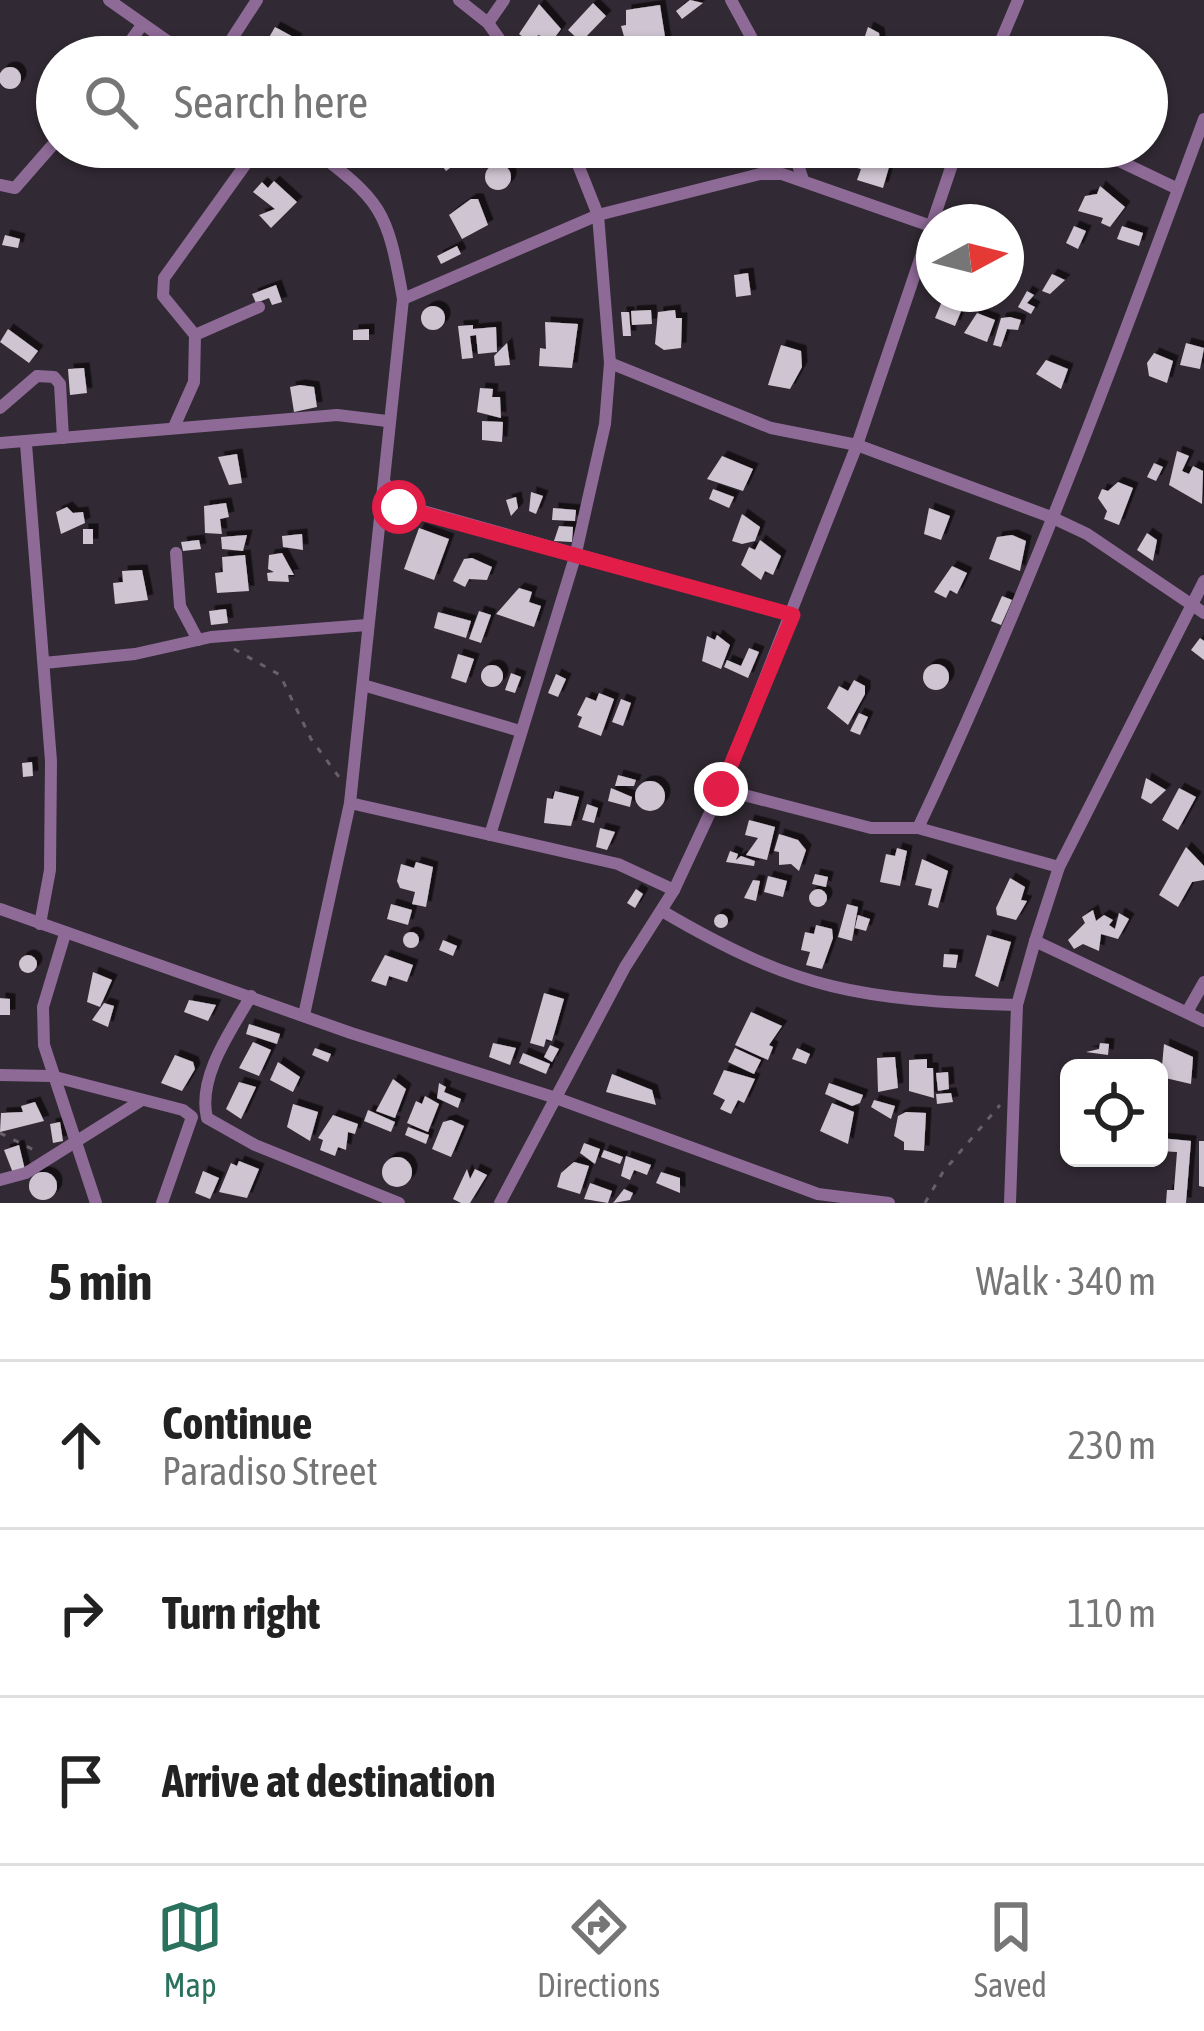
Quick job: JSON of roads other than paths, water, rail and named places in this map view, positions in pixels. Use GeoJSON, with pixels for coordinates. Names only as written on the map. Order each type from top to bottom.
{"type":"FeatureCollection","features":[{"type":"Feature","properties":{"kind":"street"},"geometry":{"type":"LineString","coordinates":[[109,0],[158,36]]}},
{"type":"Feature","properties":{"kind":"street"},"geometry":{"type":"LineString","coordinates":[[233,36],[256,0]]}},
{"type":"Feature","properties":{"kind":"street"},"geometry":{"type":"LineString","coordinates":[[459,0],[497,36]]}},
{"type":"Feature","properties":{"kind":"street"},"geometry":{"type":"LineString","coordinates":[[488,23],[504,0]]}},
{"type":"Feature","properties":{"kind":"street"},"geometry":{"type":"LineString","coordinates":[[730,0],[750,36]]}},
{"type":"Feature","properties":{"kind":"street"},"geometry":{"type":"LineString","coordinates":[[1003,36],[1018,0]]}},
{"type":"Feature","properties":{"kind":"street"},"geometry":{"type":"LineString","coordinates":[[134,36],[142,25]]}},
{"type":"Feature","properties":{"kind":"street"},"geometry":{"type":"LineString","coordinates":[[918,828],[1017,608],[1124,340],[1204,119]]}},
{"type":"Feature","properties":{"kind":"street"},"geometry":{"type":"LineString","coordinates":[[0,185],[15,188],[36,164]]}},
{"type":"Feature","properties":{"kind":"street"},"geometry":{"type":"LineString","coordinates":[[174,428],[194,382],[195,335],[163,296],[164,278],[243,168]]}},
{"type":"Feature","properties":{"kind":"street"},"geometry":{"type":"LineString","coordinates":[[304,1015],[350,796],[403,299],[383,216],[359,182],[339,168]]}},
{"type":"Feature","properties":{"kind":"street"},"geometry":{"type":"LineString","coordinates":[[490,835],[597,470],[610,363],[598,215],[579,168]]}},
{"type":"Feature","properties":{"kind":"street"},"geometry":{"type":"LineString","coordinates":[[799,168],[803,180]]}},
{"type":"Feature","properties":{"kind":"street"},"geometry":{"type":"LineString","coordinates":[[936,204],[950,168]]}},
{"type":"Feature","properties":{"kind":"street"},"geometry":{"type":"LineString","coordinates":[[1134,168],[1178,189]]}},
{"type":"Feature","properties":{"kind":"street"},"geometry":{"type":"LineString","coordinates":[[403,299],[598,215],[760,174],[803,180],[916,221]]}},
{"type":"Feature","properties":{"kind":"street"},"geometry":{"type":"LineString","coordinates":[[500,1203],[674,890],[721,789],[857,445],[916,262]]}},
{"type":"Feature","properties":{"kind":"street"},"geometry":{"type":"LineString","coordinates":[[195,335],[259,307]]}},
{"type":"Feature","properties":{"kind":"street"},"geometry":{"type":"LineString","coordinates":[[610,363],[771,428],[857,445],[1051,517],[1087,534],[1199,610]]}},
{"type":"Feature","properties":{"kind":"street"},"geometry":{"type":"LineString","coordinates":[[0,408],[37,376],[54,376],[60,385],[63,438]]}},
{"type":"Feature","properties":{"kind":"street"},"geometry":{"type":"LineString","coordinates":[[0,443],[337,416],[387,421]]}},
{"type":"Feature","properties":{"kind":"street"},"geometry":{"type":"LineString","coordinates":[[26,444],[36,628],[44,663],[50,870],[40,924]]}},
{"type":"Feature","properties":{"kind":"street"},"geometry":{"type":"LineString","coordinates":[[384,482],[405,506],[793,615]]}},
{"type":"Feature","properties":{"kind":"street"},"geometry":{"type":"LineString","coordinates":[[380,519],[405,506]]}},
{"type":"Feature","properties":{"kind":"street"},"geometry":{"type":"LineString","coordinates":[[176,554],[180,606],[204,639]]}},
{"type":"Feature","properties":{"kind":"street"},"geometry":{"type":"LineString","coordinates":[[1010,1203],[1017,1005],[1035,941],[1059,867],[1164,653],[1199,610],[1204,581]]}},
{"type":"Feature","properties":{"kind":"street"},"geometry":{"type":"LineString","coordinates":[[44,663],[204,639],[367,626]]}},
{"type":"Feature","properties":{"kind":"street"},"geometry":{"type":"LineString","coordinates":[[363,685],[520,731]]}},
{"type":"Feature","properties":{"kind":"street"},"geometry":{"type":"LineString","coordinates":[[721,789],[871,828],[918,828],[1059,867]]}},
{"type":"Feature","properties":{"kind":"street"},"geometry":{"type":"LineString","coordinates":[[350,796],[618,864],[674,890]]}},
{"type":"Feature","properties":{"kind":"street"},"geometry":{"type":"LineString","coordinates":[[0,909],[556,1097],[817,1198],[890,1203]]}},
{"type":"Feature","properties":{"kind":"street"},"geometry":{"type":"LineString","coordinates":[[662,910],[736,954],[818,986],[862,996],[1017,1005]]}},
{"type":"Feature","properties":{"kind":"street"},"geometry":{"type":"LineString","coordinates":[[65,934],[43,1007],[51,1076],[96,1203]]}},
{"type":"Feature","properties":{"kind":"street"},"geometry":{"type":"LineString","coordinates":[[1035,941],[1204,1021]]}},
{"type":"Feature","properties":{"kind":"street"},"geometry":{"type":"LineString","coordinates":[[1187,1012],[1204,982]]}},
{"type":"Feature","properties":{"kind":"street"},"geometry":{"type":"LineString","coordinates":[[251,996],[222,1046],[206,1091],[207,1118],[255,1145],[399,1203]]}},
{"type":"Feature","properties":{"kind":"street"},"geometry":{"type":"LineString","coordinates":[[0,1075],[51,1076],[192,1117],[162,1203]]}},
{"type":"Feature","properties":{"kind":"street"},"geometry":{"type":"LineString","coordinates":[[0,1180],[26,1173],[49,1156],[75,1146],[142,1100]]}}]}
